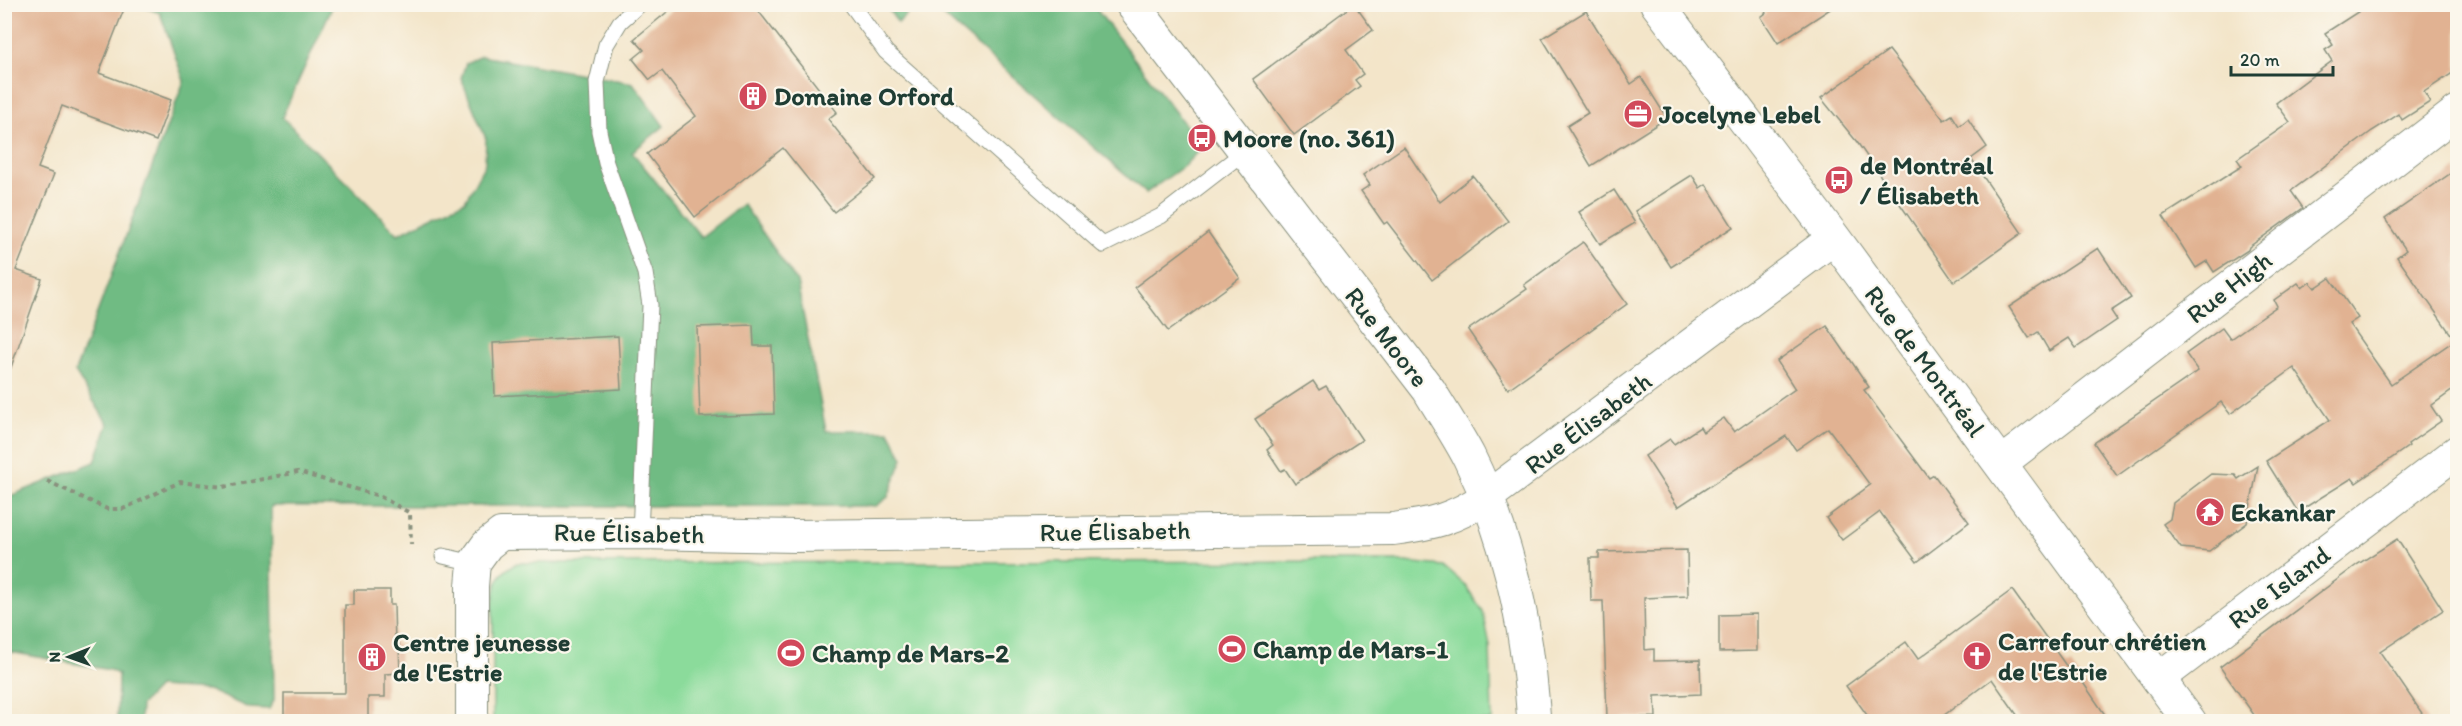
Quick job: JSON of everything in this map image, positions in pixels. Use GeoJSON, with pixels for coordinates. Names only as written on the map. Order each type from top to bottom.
{"type":"FeatureCollection","features":[{"type":"Feature","properties":{"kind":"street","name":"Rue Moore"},"geometry":{"type":"LineString","coordinates":[[1132,4],[1429,390],[1468,456],[1487,497],[1507,554],[1522,619],[1530,669],[1534,722]]}},
{"type":"Feature","properties":{"kind":"street","name":"Rue de Montréal"},"geometry":{"type":"LineString","coordinates":[[1657,4],[1834,238],[2190,722]]}},
{"type":"Feature","properties":{"kind":"street","name":"Rue High"},"geometry":{"type":"LineString","coordinates":[[2001,463],[2457,111]]}},
{"type":"Feature","properties":{"kind":"street","name":"Rue Élisabeth"},"geometry":{"type":"LineString","coordinates":[[474,563],[487,544],[501,534],[518,532],[796,536],[1393,529],[1428,525],[1460,514],[1487,497],[1834,238]]}},
{"type":"Feature","properties":{"kind":"street","name":"Rue Island"},"geometry":{"type":"LineString","coordinates":[[2158,679],[2457,451]]}},
{"type":"Feature","properties":{"kind":"street"},"geometry":{"type":"LineString","coordinates":[[472,722],[471,586],[474,563]]}},
{"type":"Feature","properties":{"kind":"lane"},"geometry":{"type":"LineString","coordinates":[[640,4],[620,22],[606,45],[597,82],[599,131],[606,163],[645,273],[650,305],[640,533]]}},
{"type":"Feature","properties":{"kind":"lane"},"geometry":{"type":"LineString","coordinates":[[851,4],[886,52],[1103,245],[1161,216],[1244,152]]}},
{"type":"Feature","properties":{"kind":"lane"},"geometry":{"type":"LineString","coordinates":[[443,556],[474,563]]}},
{"type":"Feature","properties":{"kind":"path"},"geometry":{"type":"LineString","coordinates":[[47,481],[108,509],[123,509],[180,482],[222,487],[298,472],[379,496],[410,513],[411,544]]}},
{"type":"Feature","properties":{"kind":"green space"},"geometry":{"type":"Polygon","coordinates":[[[138,5],[333,5],[282,117],[398,234],[465,201],[485,164],[486,139],[461,78],[466,63],[481,56],[633,83],[664,126],[632,152],[701,237],[743,204],[797,282],[826,431],[889,431],[903,458],[888,497],[876,506],[271,506],[274,700],[269,709],[249,708],[208,690],[158,687],[141,705],[140,721],[117,721],[118,674],[110,670],[5,651],[5,498],[95,462],[108,424],[75,372],[184,81],[160,13],[138,5]]]}},
{"type":"Feature","properties":{"kind":"green space"},"geometry":{"type":"Polygon","coordinates":[[[885,5],[915,5],[898,23],[885,5]]]}},
{"type":"Feature","properties":{"kind":"green space"},"geometry":{"type":"Polygon","coordinates":[[[931,5],[1093,5],[1202,147],[1184,166],[1146,193],[931,5]]]}},
{"type":"Feature","properties":{"kind":"green space"},"geometry":{"type":"Polygon","coordinates":[[[1396,561],[1443,566],[1465,585],[1483,611],[1490,646],[1492,721],[493,721],[494,595],[501,575],[517,563],[1396,561]]]}},
{"type":"Feature","properties":{"kind":"building"},"geometry":{"type":"Polygon","coordinates":[[[4,4],[126,4],[99,73],[171,100],[156,141],[62,106],[38,168],[54,174],[16,270],[42,279],[9,373],[4,372],[4,4]]]}},
{"type":"Feature","properties":{"kind":"building","name":"Domaine Orford"},"geometry":{"type":"Polygon","coordinates":[[[677,4],[753,4],[837,112],[828,119],[875,179],[834,212],[783,148],[695,217],[647,154],[696,116],[662,71],[650,80],[633,59],[644,50],[634,39],[677,4]]]}},
{"type":"Feature","properties":{"kind":"building"},"geometry":{"type":"Polygon","coordinates":[[[1354,4],[1373,30],[1346,50],[1363,74],[1355,80],[1360,86],[1294,135],[1253,79],[1354,4]]]}},
{"type":"Feature","properties":{"kind":"building"},"geometry":{"type":"Polygon","coordinates":[[[1761,4],[1838,4],[1778,43],[1761,17],[1766,13],[1761,4]]]}},
{"type":"Feature","properties":{"kind":"building"},"geometry":{"type":"Polygon","coordinates":[[[2370,4],[2457,4],[2457,70],[2424,92],[2430,102],[2402,120],[2399,114],[2372,131],[2291,191],[2303,208],[2248,250],[2214,272],[2207,261],[2196,268],[2163,216],[2242,166],[2237,159],[2290,122],[2276,103],[2332,61],[2325,50],[2333,45],[2325,33],[2370,4]]]}},
{"type":"Feature","properties":{"kind":"building"},"geometry":{"type":"Polygon","coordinates":[[[1586,11],[1631,84],[1641,77],[1667,118],[1591,166],[1567,126],[1588,113],[1542,38],[1586,11]]]}},
{"type":"Feature","properties":{"kind":"building"},"geometry":{"type":"Polygon","coordinates":[[[1889,50],[1944,120],[1952,115],[1959,126],[1968,119],[1987,147],[1971,159],[2022,233],[1954,282],[1857,142],[1821,98],[1889,50]]]}},
{"type":"Feature","properties":{"kind":"building"},"geometry":{"type":"Polygon","coordinates":[[[1404,147],[1440,202],[1473,176],[1508,221],[1432,280],[1387,222],[1384,224],[1361,191],[1370,185],[1363,175],[1404,147]]]}},
{"type":"Feature","properties":{"kind":"building"},"geometry":{"type":"Polygon","coordinates":[[[2457,169],[2457,387],[2431,406],[2441,421],[2356,483],[2352,478],[2298,512],[2266,461],[2330,420],[2294,368],[2230,414],[2221,402],[2117,476],[2094,443],[2198,371],[2186,354],[2222,328],[2230,339],[2277,306],[2274,300],[2298,283],[2302,288],[2310,282],[2315,288],[2330,278],[2358,318],[2349,324],[2391,384],[2455,340],[2397,257],[2406,250],[2385,219],[2457,169]]]}},
{"type":"Feature","properties":{"kind":"building"},"geometry":{"type":"Polygon","coordinates":[[[1692,175],[1700,188],[1706,184],[1733,227],[1671,267],[1635,211],[1692,175]]]}},
{"type":"Feature","properties":{"kind":"building"},"geometry":{"type":"Polygon","coordinates":[[[1614,190],[1635,223],[1600,244],[1579,212],[1614,190]]]}},
{"type":"Feature","properties":{"kind":"building"},"geometry":{"type":"Polygon","coordinates":[[[1208,232],[1240,278],[1168,331],[1135,287],[1208,232]]]}},
{"type":"Feature","properties":{"kind":"building"},"geometry":{"type":"Polygon","coordinates":[[[1583,242],[1627,304],[1508,389],[1468,330],[1527,289],[1524,285],[1583,242]]]}},
{"type":"Feature","properties":{"kind":"building"},"geometry":{"type":"Polygon","coordinates":[[[2098,248],[2131,298],[2111,311],[2117,320],[2076,348],[2069,338],[2049,351],[2038,332],[2029,338],[2009,307],[2098,248]]]}},
{"type":"Feature","properties":{"kind":"building"},"geometry":{"type":"Polygon","coordinates":[[[753,325],[754,346],[772,346],[774,414],[700,417],[697,327],[753,325]]]}},
{"type":"Feature","properties":{"kind":"building"},"geometry":{"type":"Polygon","coordinates":[[[1827,326],[1869,387],[1864,390],[1929,478],[1934,475],[1969,522],[1917,562],[1880,512],[1842,540],[1826,518],[1870,485],[1828,428],[1796,450],[1786,436],[1678,507],[1645,456],[1670,439],[1674,444],[1700,427],[1703,432],[1724,418],[1734,432],[1795,389],[1777,361],[1827,326]]]}},
{"type":"Feature","properties":{"kind":"building"},"geometry":{"type":"Polygon","coordinates":[[[618,336],[621,389],[495,396],[493,343],[618,336]]]}},
{"type":"Feature","properties":{"kind":"building"},"geometry":{"type":"Polygon","coordinates":[[[1313,381],[1319,390],[1326,386],[1362,440],[1295,484],[1285,469],[1281,471],[1267,450],[1273,445],[1255,419],[1313,381]]]}},
{"type":"Feature","properties":{"kind":"building","name":"Eckankar"},"geometry":{"type":"Polygon","coordinates":[[[2258,466],[2247,523],[2209,551],[2181,548],[2163,524],[2170,519],[2173,503],[2211,474],[2235,475],[2238,479],[2258,466]]]}},
{"type":"Feature","properties":{"kind":"building"},"geometry":{"type":"Polygon","coordinates":[[[2397,539],[2443,610],[2380,652],[2428,722],[2259,722],[2220,667],[2358,564],[2397,539]]]}},
{"type":"Feature","properties":{"kind":"building"},"geometry":{"type":"Polygon","coordinates":[[[1687,550],[1688,596],[1644,598],[1645,650],[1654,649],[1654,661],[1700,660],[1701,694],[1655,696],[1656,717],[1607,718],[1603,601],[1591,601],[1590,558],[1599,558],[1599,552],[1687,550]]]}},
{"type":"Feature","properties":{"kind":"building","name":"Centre jeunesse de l'Estrie"},"geometry":{"type":"Polygon","coordinates":[[[354,590],[390,590],[390,605],[394,605],[395,644],[399,644],[400,673],[385,674],[385,697],[368,697],[368,722],[284,722],[284,693],[345,693],[345,605],[354,605],[354,590]]]}},
{"type":"Feature","properties":{"kind":"building","name":"Carrefour chrétien de l'Estrie"},"geometry":{"type":"Polygon","coordinates":[[[2012,590],[2067,667],[2071,665],[2110,722],[2022,722],[1992,679],[1935,722],[1872,722],[1846,686],[1906,642],[1918,659],[2012,590]]]}},
{"type":"Feature","properties":{"kind":"building"},"geometry":{"type":"Polygon","coordinates":[[[1757,614],[1757,651],[1719,652],[1719,615],[1757,614]]]}},
{"type":"Feature","properties":{"kind":"place","name":"Domaine Orford"},"geometry":{"type":"Point","coordinates":[753,96]}},
{"type":"Feature","properties":{"kind":"place","name":"Jocelyne Lebel"},"geometry":{"type":"Point","coordinates":[1638,114]}},
{"type":"Feature","properties":{"kind":"place","name":"Moore (no. 361)"},"geometry":{"type":"Point","coordinates":[1202,138]}},
{"type":"Feature","properties":{"kind":"place","name":"de Montréal / Élisabeth"},"geometry":{"type":"Point","coordinates":[1839,180]}},
{"type":"Feature","properties":{"kind":"place","name":"Eckankar"},"geometry":{"type":"Point","coordinates":[2210,512]}},
{"type":"Feature","properties":{"kind":"place","name":"Champ de Mars-1"},"geometry":{"type":"Point","coordinates":[1232,649]}},
{"type":"Feature","properties":{"kind":"place","name":"Champ de Mars-2"},"geometry":{"type":"Point","coordinates":[791,653]}},
{"type":"Feature","properties":{"kind":"place","name":"Carrefour chrétien de l'Estrie"},"geometry":{"type":"Point","coordinates":[1977,656]}},
{"type":"Feature","properties":{"kind":"place","name":"Centre jeunesse de l'Estrie"},"geometry":{"type":"Point","coordinates":[372,657]}}]}
